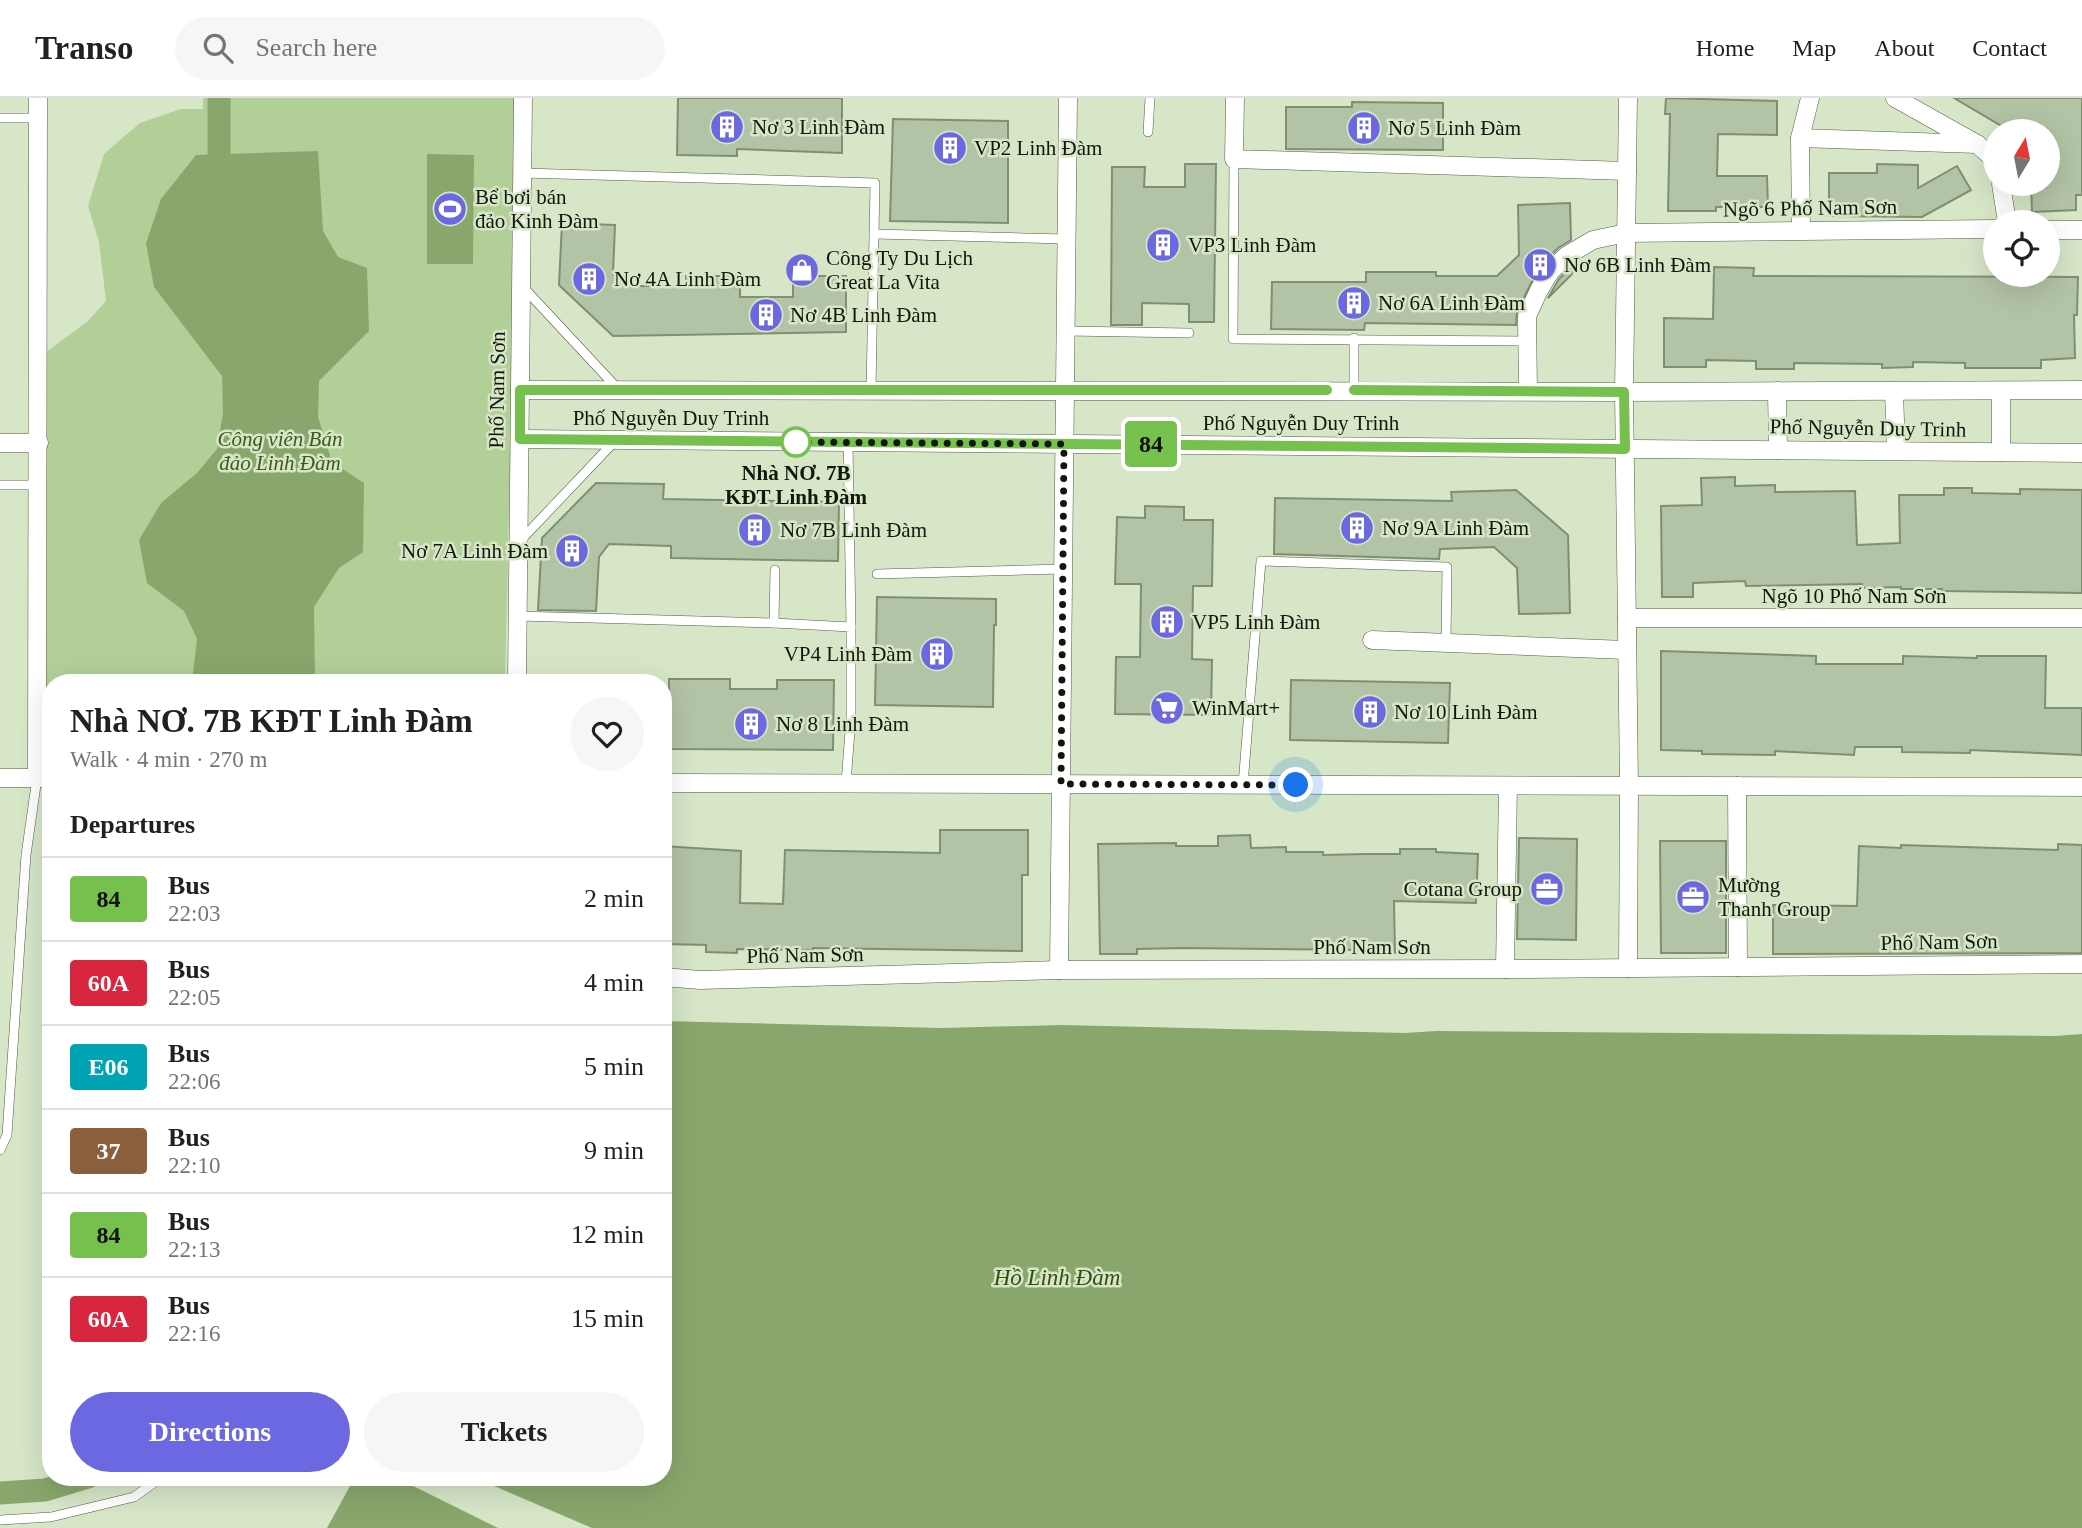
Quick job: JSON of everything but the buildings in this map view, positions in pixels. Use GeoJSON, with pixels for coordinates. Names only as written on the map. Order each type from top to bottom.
{"type":"FeatureCollection","features":[{"type":"Feature","properties":{"kind":"street"},"geometry":{"type":"LineString","coordinates":[[38,98],[42,674]]}},
{"type":"Feature","properties":{"kind":"street","name":"Phố Nam Sơn"},"geometry":{"type":"LineString","coordinates":[[517,674],[523,98]]}},
{"type":"Feature","properties":{"kind":"street"},"geometry":{"type":"LineString","coordinates":[[1059,970],[1068,98]]}},
{"type":"Feature","properties":{"kind":"street"},"geometry":{"type":"LineString","coordinates":[[1235,98],[1234,159],[1627,171]]}},
{"type":"Feature","properties":{"kind":"street"},"geometry":{"type":"LineString","coordinates":[[1628,98],[1624,392],[1629,786],[1628,968]]}},
{"type":"Feature","properties":{"kind":"street"},"geometry":{"type":"LineString","coordinates":[[1801,230],[1800,138],[1810,98]]}},
{"type":"Feature","properties":{"kind":"street"},"geometry":{"type":"LineString","coordinates":[[1895,98],[1983,149]]}},
{"type":"Feature","properties":{"kind":"street"},"geometry":{"type":"LineString","coordinates":[[1800,138],[1977,144]]}},
{"type":"Feature","properties":{"kind":"street","name":"Ngõ 6 Phố Nam Sơn"},"geometry":{"type":"LineString","coordinates":[[1528,391],[1527,316],[1550,272],[1566,256],[1593,240],[1626,233],[1983,229]]}},
{"type":"Feature","properties":{"kind":"street"},"geometry":{"type":"LineString","coordinates":[[2060,230],[2082,230]]}},
{"type":"Feature","properties":{"kind":"street","name":"Phố Nguyễn Duy Trinh"},"geometry":{"type":"LineString","coordinates":[[520,390],[2082,390]]}},
{"type":"Feature","properties":{"kind":"street"},"geometry":{"type":"LineString","coordinates":[[1777,391],[1778,450]]}},
{"type":"Feature","properties":{"kind":"street"},"geometry":{"type":"LineString","coordinates":[[1894,391],[1896,451]]}},
{"type":"Feature","properties":{"kind":"street"},"geometry":{"type":"LineString","coordinates":[[2001,391],[2001,452]]}},
{"type":"Feature","properties":{"kind":"street","name":"Phố Nguyễn Duy Trinh"},"geometry":{"type":"LineString","coordinates":[[520,439],[2082,453]]}},
{"type":"Feature","properties":{"kind":"street"},"geometry":{"type":"LineString","coordinates":[[0,443],[39,443]]}},
{"type":"Feature","properties":{"kind":"street","name":"Ngõ 10 Phố Nam Sơn"},"geometry":{"type":"LineString","coordinates":[[1626,618],[2082,618]]}},
{"type":"Feature","properties":{"kind":"street"},"geometry":{"type":"LineString","coordinates":[[1372,640],[1626,650]]}},
{"type":"Feature","properties":{"kind":"street"},"geometry":{"type":"LineString","coordinates":[[0,778],[42,778]]}},
{"type":"Feature","properties":{"kind":"street"},"geometry":{"type":"LineString","coordinates":[[672,783],[2082,787]]}},
{"type":"Feature","properties":{"kind":"street"},"geometry":{"type":"LineString","coordinates":[[1505,969],[1508,786]]}},
{"type":"Feature","properties":{"kind":"street"},"geometry":{"type":"LineString","coordinates":[[1737,786],[1738,967]]}},
{"type":"Feature","properties":{"kind":"street","name":"Phố Nam Sơn"},"geometry":{"type":"LineString","coordinates":[[672,978],[699,980],[1059,970],[2082,964]]}},
{"type":"Feature","properties":{"kind":"lane"},"geometry":{"type":"LineString","coordinates":[[1148,132],[1150,98]]}},
{"type":"Feature","properties":{"kind":"lane"},"geometry":{"type":"LineString","coordinates":[[0,118],[38,118]]}},
{"type":"Feature","properties":{"kind":"lane"},"geometry":{"type":"LineString","coordinates":[[1234,159],[1233,339],[1526,341]]}},
{"type":"Feature","properties":{"kind":"lane"},"geometry":{"type":"LineString","coordinates":[[522,173],[875,183],[871,390]]}},
{"type":"Feature","properties":{"kind":"lane"},"geometry":{"type":"LineString","coordinates":[[875,234],[1066,239]]}},
{"type":"Feature","properties":{"kind":"lane"},"geometry":{"type":"LineString","coordinates":[[521,285],[619,390]]}},
{"type":"Feature","properties":{"kind":"lane"},"geometry":{"type":"LineString","coordinates":[[1066,331],[1189,333]]}},
{"type":"Feature","properties":{"kind":"lane"},"geometry":{"type":"LineString","coordinates":[[1354,338],[1354,390]]}},
{"type":"Feature","properties":{"kind":"lane"},"geometry":{"type":"LineString","coordinates":[[519,542],[615,440]]}},
{"type":"Feature","properties":{"kind":"lane"},"geometry":{"type":"LineString","coordinates":[[846,783],[851,718],[848,442]]}},
{"type":"Feature","properties":{"kind":"lane"},"geometry":{"type":"LineString","coordinates":[[0,485],[39,485]]}},
{"type":"Feature","properties":{"kind":"lane"},"geometry":{"type":"LineString","coordinates":[[1243,785],[1261,561],[1447,567],[1446,643]]}},
{"type":"Feature","properties":{"kind":"lane"},"geometry":{"type":"LineString","coordinates":[[877,574],[1063,569]]}},
{"type":"Feature","properties":{"kind":"lane"},"geometry":{"type":"LineString","coordinates":[[775,570],[775,623]]}},
{"type":"Feature","properties":{"kind":"lane"},"geometry":{"type":"LineString","coordinates":[[518,616],[850,627]]}},
{"type":"Feature","properties":{"kind":"lane"},"geometry":{"type":"LineString","coordinates":[[0,1150],[7,1135],[26,855],[42,787]]}},
{"type":"Feature","properties":{"kind":"lane"},"geometry":{"type":"LineString","coordinates":[[0,1520],[51,1517],[134,1497],[149,1486]]}},
{"type":"Feature","properties":{"kind":"green space","name":"Công viên Bán đảo Linh Đàm"},"geometry":{"type":"Polygon","coordinates":[[[203,98],[519,98],[505,674],[42,674],[42,778],[37,778],[38,358],[88,321],[106,301],[99,242],[88,206],[104,154],[140,123],[181,109],[203,109],[203,98]]]}},
{"type":"Feature","properties":{"kind":"water"},"geometry":{"type":"Polygon","coordinates":[[[318,151],[323,231],[338,257],[367,268],[369,331],[319,381],[318,417],[332,462],[364,483],[363,552],[339,568],[314,607],[315,674],[193,674],[197,639],[184,611],[147,583],[139,540],[161,503],[197,473],[217,449],[223,413],[222,376],[154,287],[146,243],[161,199],[196,155],[318,151]]]}},
{"type":"Feature","properties":{"kind":"water","name":"Bể bơi bán đảo Kinh Đàm"},"geometry":{"type":"Polygon","coordinates":[[[427,154],[474,155],[473,264],[427,264],[427,154]]]}},
{"type":"Feature","properties":{"kind":"water","name":"Hồ Linh Đàm"},"geometry":{"type":"Polygon","coordinates":[[[672,1021],[941,1028],[1062,1025],[1404,1033],[2082,1034],[2082,1528],[592,1528],[494,1486],[672,1486],[672,1021]]]}},
{"type":"Feature","properties":{"kind":"water"},"geometry":{"type":"Polygon","coordinates":[[[350,1486],[413,1486],[498,1528],[327,1528],[350,1486]]]}},
{"type":"Feature","properties":{"kind":"waterway"},"geometry":{"type":"LineString","coordinates":[[219,98],[219,154]]}},
{"type":"Feature","properties":{"kind":"waterway"},"geometry":{"type":"LineString","coordinates":[[0,1493],[45,1490],[58,1486]]}},
{"type":"Feature","properties":{"kind":"bus line","name":"84"},"geometry":{"type":"LineString","coordinates":[[1327,390],[520,390],[520,439],[1625,449],[1624,392],[1354,390]]}},
{"type":"Feature","properties":{"kind":"place","name":"Nơ 3 Linh Đàm"},"geometry":{"type":"Point","coordinates":[727,127]}},
{"type":"Feature","properties":{"kind":"place","name":"Nơ 5 Linh Đàm"},"geometry":{"type":"Point","coordinates":[1364,128]}},
{"type":"Feature","properties":{"kind":"place","name":"VP2 Linh Đàm"},"geometry":{"type":"Point","coordinates":[950,148]}},
{"type":"Feature","properties":{"kind":"place","name":"Bể bơi bán đảo Kinh Đàm"},"geometry":{"type":"Point","coordinates":[450,209]}},
{"type":"Feature","properties":{"kind":"place","name":"VP3 Linh Đàm"},"geometry":{"type":"Point","coordinates":[1163,245]}},
{"type":"Feature","properties":{"kind":"place","name":"Nơ 6B Linh Đàm"},"geometry":{"type":"Point","coordinates":[1540,265]}},
{"type":"Feature","properties":{"kind":"place","name":"Công Ty Du Lịch Great La Vita"},"geometry":{"type":"Point","coordinates":[802,270]}},
{"type":"Feature","properties":{"kind":"place","name":"Nơ 4A Linh Đàm"},"geometry":{"type":"Point","coordinates":[589,279]}},
{"type":"Feature","properties":{"kind":"place","name":"Nơ 6A Linh Đàm"},"geometry":{"type":"Point","coordinates":[1354,303]}},
{"type":"Feature","properties":{"kind":"place","name":"Nơ 4B Linh Đàm"},"geometry":{"type":"Point","coordinates":[766,315]}},
{"type":"Feature","properties":{"kind":"place","name":"Nhà NƠ. 7B KĐT Linh Đàm"},"geometry":{"type":"Point","coordinates":[796,442]}},
{"type":"Feature","properties":{"kind":"place","name":"Nơ 9A Linh Đàm"},"geometry":{"type":"Point","coordinates":[1357,528]}},
{"type":"Feature","properties":{"kind":"place","name":"Nơ 7B Linh Đàm"},"geometry":{"type":"Point","coordinates":[755,530]}},
{"type":"Feature","properties":{"kind":"place","name":"Nơ 7A Linh Đàm"},"geometry":{"type":"Point","coordinates":[572,551]}},
{"type":"Feature","properties":{"kind":"place","name":"VP5 Linh Đàm"},"geometry":{"type":"Point","coordinates":[1167,622]}},
{"type":"Feature","properties":{"kind":"place","name":"VP4 Linh Đàm"},"geometry":{"type":"Point","coordinates":[937,654]}},
{"type":"Feature","properties":{"kind":"place","name":"WinMart+"},"geometry":{"type":"Point","coordinates":[1167,708]}},
{"type":"Feature","properties":{"kind":"place","name":"Nơ 10 Linh Đàm"},"geometry":{"type":"Point","coordinates":[1370,712]}},
{"type":"Feature","properties":{"kind":"place","name":"Nơ 8 Linh Đàm"},"geometry":{"type":"Point","coordinates":[751,724]}},
{"type":"Feature","properties":{"kind":"place","name":"Cotana Group"},"geometry":{"type":"Point","coordinates":[1547,889]}},
{"type":"Feature","properties":{"kind":"place","name":"Mường Thanh Group"},"geometry":{"type":"Point","coordinates":[1693,897]}},
{"type":"Feature","properties":{"kind":"route"},"geometry":{"type":"LineString","coordinates":[[796,442],[1064,444],[1061,784],[1296,785]]}}]}
